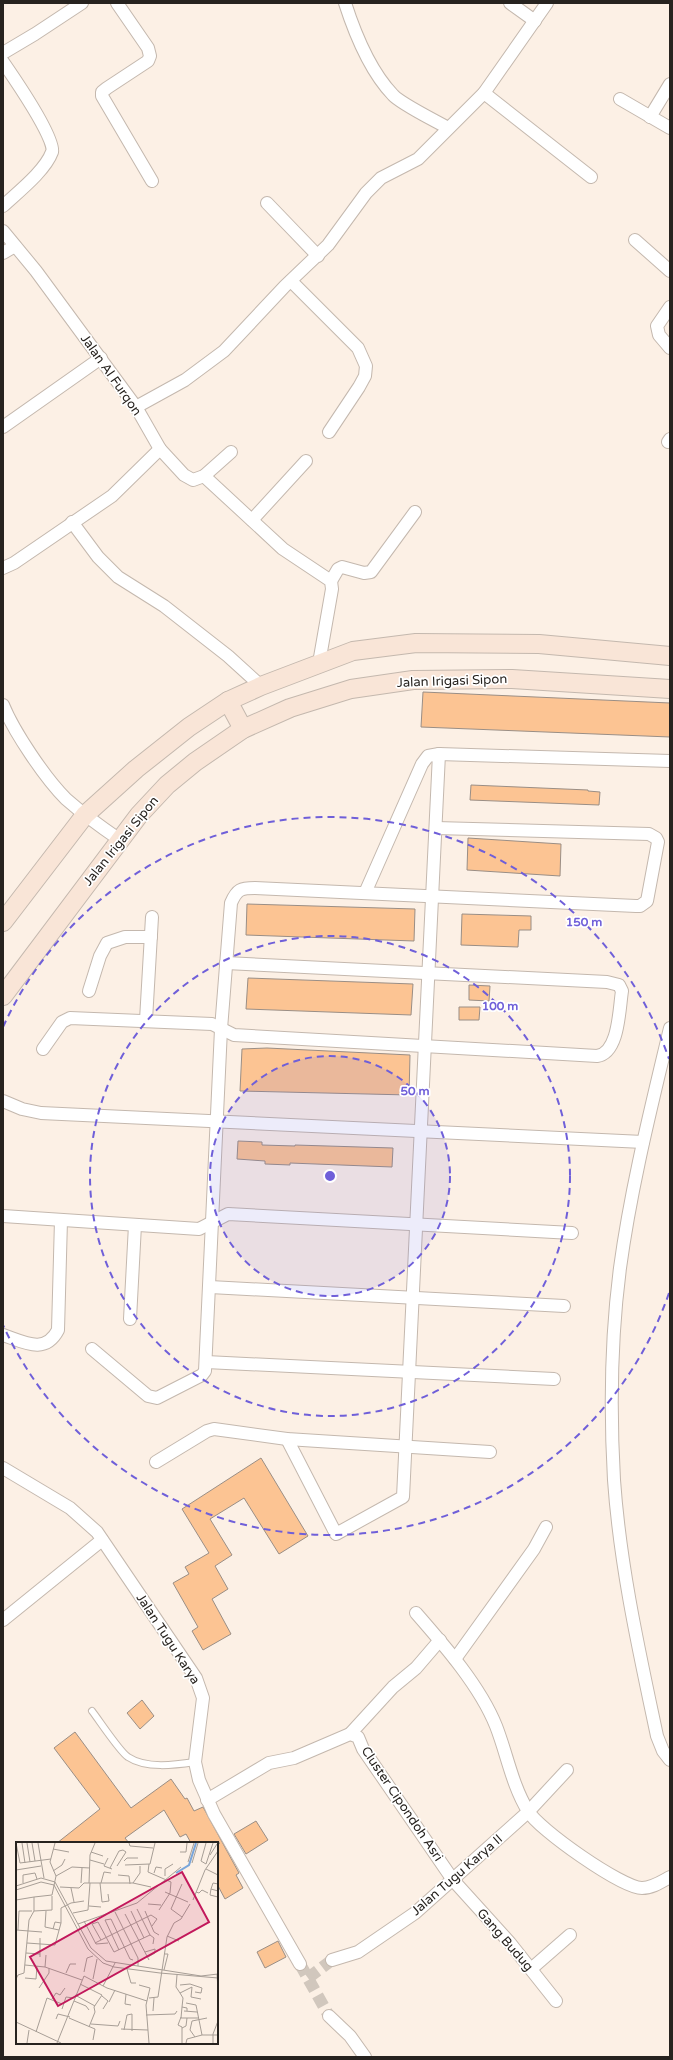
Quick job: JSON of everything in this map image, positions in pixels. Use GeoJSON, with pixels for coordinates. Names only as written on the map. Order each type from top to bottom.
{"type":"FeatureCollection","features":[{"type":"Feature","properties":{"kind":"street"},"geometry":{"type":"LineString","coordinates":[[3,53],[82,3]]}},
{"type":"Feature","properties":{"kind":"street"},"geometry":{"type":"LineString","coordinates":[[117,3],[148,48],[150,56],[148,61],[102,92],[102,96],[152,181]]}},
{"type":"Feature","properties":{"kind":"street"},"geometry":{"type":"LineString","coordinates":[[345,3],[354,32],[373,67],[393,96],[448,128]]}},
{"type":"Feature","properties":{"kind":"street"},"geometry":{"type":"LineString","coordinates":[[510,3],[535,21]]}},
{"type":"Feature","properties":{"kind":"street"},"geometry":{"type":"LineString","coordinates":[[136,408],[185,380],[224,352],[291,281],[318,256],[366,193],[381,178],[418,159],[484,93],[547,3]]}},
{"type":"Feature","properties":{"kind":"street"},"geometry":{"type":"LineString","coordinates":[[3,62],[40,119],[52,142],[53,148],[47,161],[38,172],[3,206]]}},
{"type":"Feature","properties":{"kind":"street"},"geometry":{"type":"LineString","coordinates":[[650,118],[670,84]]}},
{"type":"Feature","properties":{"kind":"street"},"geometry":{"type":"LineString","coordinates":[[484,93],[591,177]]}},
{"type":"Feature","properties":{"kind":"street"},"geometry":{"type":"LineString","coordinates":[[620,99],[650,118],[670,128]]}},
{"type":"Feature","properties":{"kind":"street"},"geometry":{"type":"LineString","coordinates":[[266,203],[318,256]]}},
{"type":"Feature","properties":{"kind":"street","name":"Jalan Al Furqon"},"geometry":{"type":"LineString","coordinates":[[3,231],[101,358],[136,408],[160,449],[188,479],[193,480],[204,476]]}},
{"type":"Feature","properties":{"kind":"street"},"geometry":{"type":"LineString","coordinates":[[635,240],[670,270]]}},
{"type":"Feature","properties":{"kind":"street"},"geometry":{"type":"LineString","coordinates":[[3,253],[15,246]]}},
{"type":"Feature","properties":{"kind":"street"},"geometry":{"type":"LineString","coordinates":[[291,281],[358,348],[366,366],[365,376],[359,387],[329,432]]}},
{"type":"Feature","properties":{"kind":"street"},"geometry":{"type":"LineString","coordinates":[[670,307],[657,326],[659,335],[670,348]]}},
{"type":"Feature","properties":{"kind":"street"},"geometry":{"type":"LineString","coordinates":[[3,427],[101,358]]}},
{"type":"Feature","properties":{"kind":"street"},"geometry":{"type":"LineString","coordinates":[[3,568],[14,563],[112,496],[160,449]]}},
{"type":"Feature","properties":{"kind":"street"},"geometry":{"type":"LineString","coordinates":[[231,452],[204,476],[283,549],[331,581]]}},
{"type":"Feature","properties":{"kind":"street"},"geometry":{"type":"LineString","coordinates":[[252,520],[306,461]]}},
{"type":"Feature","properties":{"kind":"street"},"geometry":{"type":"LineString","coordinates":[[319,663],[332,589],[331,581],[338,569],[342,567],[364,573],[371,572],[416,512]]}},
{"type":"Feature","properties":{"kind":"street"},"geometry":{"type":"LineString","coordinates":[[72,522],[98,557],[118,577],[164,606],[228,656],[261,686]]}},
{"type":"Feature","properties":{"kind":"street"},"geometry":{"type":"LineString","coordinates":[[3,922],[86,816],[136,769],[178,736],[229,702],[261,686],[353,650],[416,643],[539,644],[670,656]]}},
{"type":"Feature","properties":{"kind":"street","name":"Jalan Irigasi Sipon"},"geometry":{"type":"LineString","coordinates":[[3,996],[118,839],[139,815],[167,785],[242,727],[290,708],[351,689],[413,680],[512,679],[670,689]]}},
{"type":"Feature","properties":{"kind":"street"},"geometry":{"type":"LineString","coordinates":[[229,702],[242,727]]}},
{"type":"Feature","properties":{"kind":"street"},"geometry":{"type":"LineString","coordinates":[[3,705],[19,735],[56,787],[86,816],[118,839]]}},
{"type":"Feature","properties":{"kind":"street"},"geometry":{"type":"LineString","coordinates":[[365,893],[422,764],[428,756],[439,754],[670,761]]}},
{"type":"Feature","properties":{"kind":"street"},"geometry":{"type":"LineString","coordinates":[[288,1439],[336,1534],[403,1497],[439,754]]}},
{"type":"Feature","properties":{"kind":"street"},"geometry":{"type":"LineString","coordinates":[[92,1349],[148,1396],[156,1398],[202,1375],[205,1371],[221,1029],[231,902],[236,892],[240,889],[365,893],[640,906],[647,901],[658,842],[656,838],[649,834],[436,828]]}},
{"type":"Feature","properties":{"kind":"street"},"geometry":{"type":"LineString","coordinates":[[146,1020],[152,918]]}},
{"type":"Feature","properties":{"kind":"street"},"geometry":{"type":"LineString","coordinates":[[89,991],[100,956],[107,943],[125,937],[151,937]]}},
{"type":"Feature","properties":{"kind":"street"},"geometry":{"type":"LineString","coordinates":[[42,1049],[65,1019],[146,1020],[212,1024],[234,1035],[602,1056],[610,1050],[614,1040],[622,991],[620,985],[607,982],[226,963]]}},
{"type":"Feature","properties":{"kind":"street"},"geometry":{"type":"LineString","coordinates":[[670,1028],[643,1142],[620,1267],[616,1308],[612,1411],[614,1480],[626,1584],[657,1736],[663,1751],[670,1760]]}},
{"type":"Feature","properties":{"kind":"street"},"geometry":{"type":"LineString","coordinates":[[3,1101],[22,1109],[41,1113],[643,1142]]}},
{"type":"Feature","properties":{"kind":"street"},"geometry":{"type":"LineString","coordinates":[[3,1216],[199,1229],[228,1214],[572,1233]]}},
{"type":"Feature","properties":{"kind":"street"},"geometry":{"type":"LineString","coordinates":[[3,1335],[32,1345],[45,1344],[53,1340],[58,1330],[61,1220]]}},
{"type":"Feature","properties":{"kind":"street"},"geometry":{"type":"LineString","coordinates":[[130,1319],[135,1225]]}},
{"type":"Feature","properties":{"kind":"street"},"geometry":{"type":"LineString","coordinates":[[210,1287],[564,1306]]}},
{"type":"Feature","properties":{"kind":"street"},"geometry":{"type":"LineString","coordinates":[[206,1362],[554,1379]]}},
{"type":"Feature","properties":{"kind":"street"},"geometry":{"type":"LineString","coordinates":[[156,1462],[207,1431],[214,1430],[288,1439],[490,1452]]}},
{"type":"Feature","properties":{"kind":"street","name":"Jalan Tugu Karya"},"geometry":{"type":"LineString","coordinates":[[3,1468],[70,1508],[97,1532],[192,1672],[201,1688],[203,1698],[195,1762],[199,1780],[207,1800],[300,1964]]}},
{"type":"Feature","properties":{"kind":"street"},"geometry":{"type":"LineString","coordinates":[[455,1659],[534,1549],[546,1527]]}},
{"type":"Feature","properties":{"kind":"street"},"geometry":{"type":"LineString","coordinates":[[3,1620],[102,1540]]}},
{"type":"Feature","properties":{"kind":"street"},"geometry":{"type":"LineString","coordinates":[[416,1613],[440,1640],[471,1681],[496,1725],[510,1769],[528,1812],[562,1842],[626,1883],[642,1888],[651,1887],[670,1877]]}},
{"type":"Feature","properties":{"kind":"street"},"geometry":{"type":"LineString","coordinates":[[207,1800],[270,1763],[280,1759],[294,1758],[350,1734],[393,1687],[416,1668],[440,1640]]}},
{"type":"Feature","properties":{"kind":"street","name":"Cluster Cipondoh Asri"},"geometry":{"type":"LineString","coordinates":[[350,1734],[358,1737],[363,1749],[453,1880]]}},
{"type":"Feature","properties":{"kind":"street","name":"Jalan Tugu Karya II"},"geometry":{"type":"LineString","coordinates":[[332,1960],[358,1952],[414,1913],[528,1812],[567,1770]]}},
{"type":"Feature","properties":{"kind":"street","name":"Gang Budug"},"geometry":{"type":"LineString","coordinates":[[453,1880],[531,1969],[556,2001]]}},
{"type":"Feature","properties":{"kind":"street"},"geometry":{"type":"LineString","coordinates":[[531,1969],[570,1935]]}},
{"type":"Feature","properties":{"kind":"street"},"geometry":{"type":"LineString","coordinates":[[329,2016],[350,2036],[364,2057]]}},
{"type":"Feature","properties":{"kind":"lane"},"geometry":{"type":"LineString","coordinates":[[92,1711],[128,1757],[145,1763],[165,1765],[195,1762]]}},
{"type":"Feature","properties":{"kind":"building"},"geometry":{"type":"Polygon","coordinates":[[[423,692],[670,703],[670,737],[421,727],[423,692]]]}},
{"type":"Feature","properties":{"kind":"building"},"geometry":{"type":"Polygon","coordinates":[[[471,785],[588,790],[600,792],[599,805],[470,800],[471,785]]]}},
{"type":"Feature","properties":{"kind":"building"},"geometry":{"type":"Polygon","coordinates":[[[468,838],[561,844],[560,876],[467,870],[468,838]]]}},
{"type":"Feature","properties":{"kind":"building"},"geometry":{"type":"Polygon","coordinates":[[[247,904],[415,909],[414,941],[246,935],[247,904]]]}},
{"type":"Feature","properties":{"kind":"building"},"geometry":{"type":"Polygon","coordinates":[[[462,914],[531,916],[531,930],[519,930],[518,947],[461,945],[462,914]]]}},
{"type":"Feature","properties":{"kind":"building"},"geometry":{"type":"Polygon","coordinates":[[[248,978],[413,984],[411,1015],[246,1009],[248,978]]]}},
{"type":"Feature","properties":{"kind":"building"},"geometry":{"type":"Polygon","coordinates":[[[469,985],[490,986],[489,1001],[469,1000],[469,985]]]}},
{"type":"Feature","properties":{"kind":"building"},"geometry":{"type":"Polygon","coordinates":[[[459,1007],[480,1007],[479,1020],[459,1020],[459,1007]]]}},
{"type":"Feature","properties":{"kind":"building"},"geometry":{"type":"Polygon","coordinates":[[[267,1048],[410,1055],[409,1095],[240,1091],[242,1049],[267,1048]]]}},
{"type":"Feature","properties":{"kind":"building"},"geometry":{"type":"Polygon","coordinates":[[[238,1141],[262,1142],[262,1145],[393,1148],[392,1167],[290,1163],[290,1165],[265,1164],[265,1161],[237,1159],[238,1141]]]}},
{"type":"Feature","properties":{"kind":"building"},"geometry":{"type":"Polygon","coordinates":[[[261,1458],[308,1536],[279,1554],[244,1498],[210,1519],[232,1555],[215,1566],[228,1589],[212,1599],[231,1634],[203,1650],[192,1631],[198,1627],[173,1583],[189,1574],[185,1567],[209,1553],[182,1509],[261,1458]]]}},
{"type":"Feature","properties":{"kind":"building"},"geometry":{"type":"Polygon","coordinates":[[[142,1700],[154,1716],[140,1729],[127,1713],[142,1700]]]}},
{"type":"Feature","properties":{"kind":"building"},"geometry":{"type":"Polygon","coordinates":[[[75,1732],[131,1808],[171,1779],[185,1799],[187,1798],[194,1811],[203,1807],[239,1873],[236,1875],[243,1888],[225,1899],[218,1886],[218,1844],[220,1843],[190,1842],[186,1834],[180,1837],[164,1810],[125,1838],[128,1842],[58,1842],[100,1809],[54,1748],[75,1732]]]}},
{"type":"Feature","properties":{"kind":"building"},"geometry":{"type":"Polygon","coordinates":[[[256,1821],[268,1840],[246,1854],[234,1834],[256,1821]]]}},
{"type":"Feature","properties":{"kind":"building"},"geometry":{"type":"Polygon","coordinates":[[[278,1941],[286,1957],[265,1968],[257,1952],[278,1941]]]}},
{"type":"Feature","properties":{"kind":"tunnel"},"geometry":{"type":"LineString","coordinates":[[308,1978],[332,1960]]}},
{"type":"Feature","properties":{"kind":"tunnel"},"geometry":{"type":"LineString","coordinates":[[300,1964],[329,2016]]}}]}
